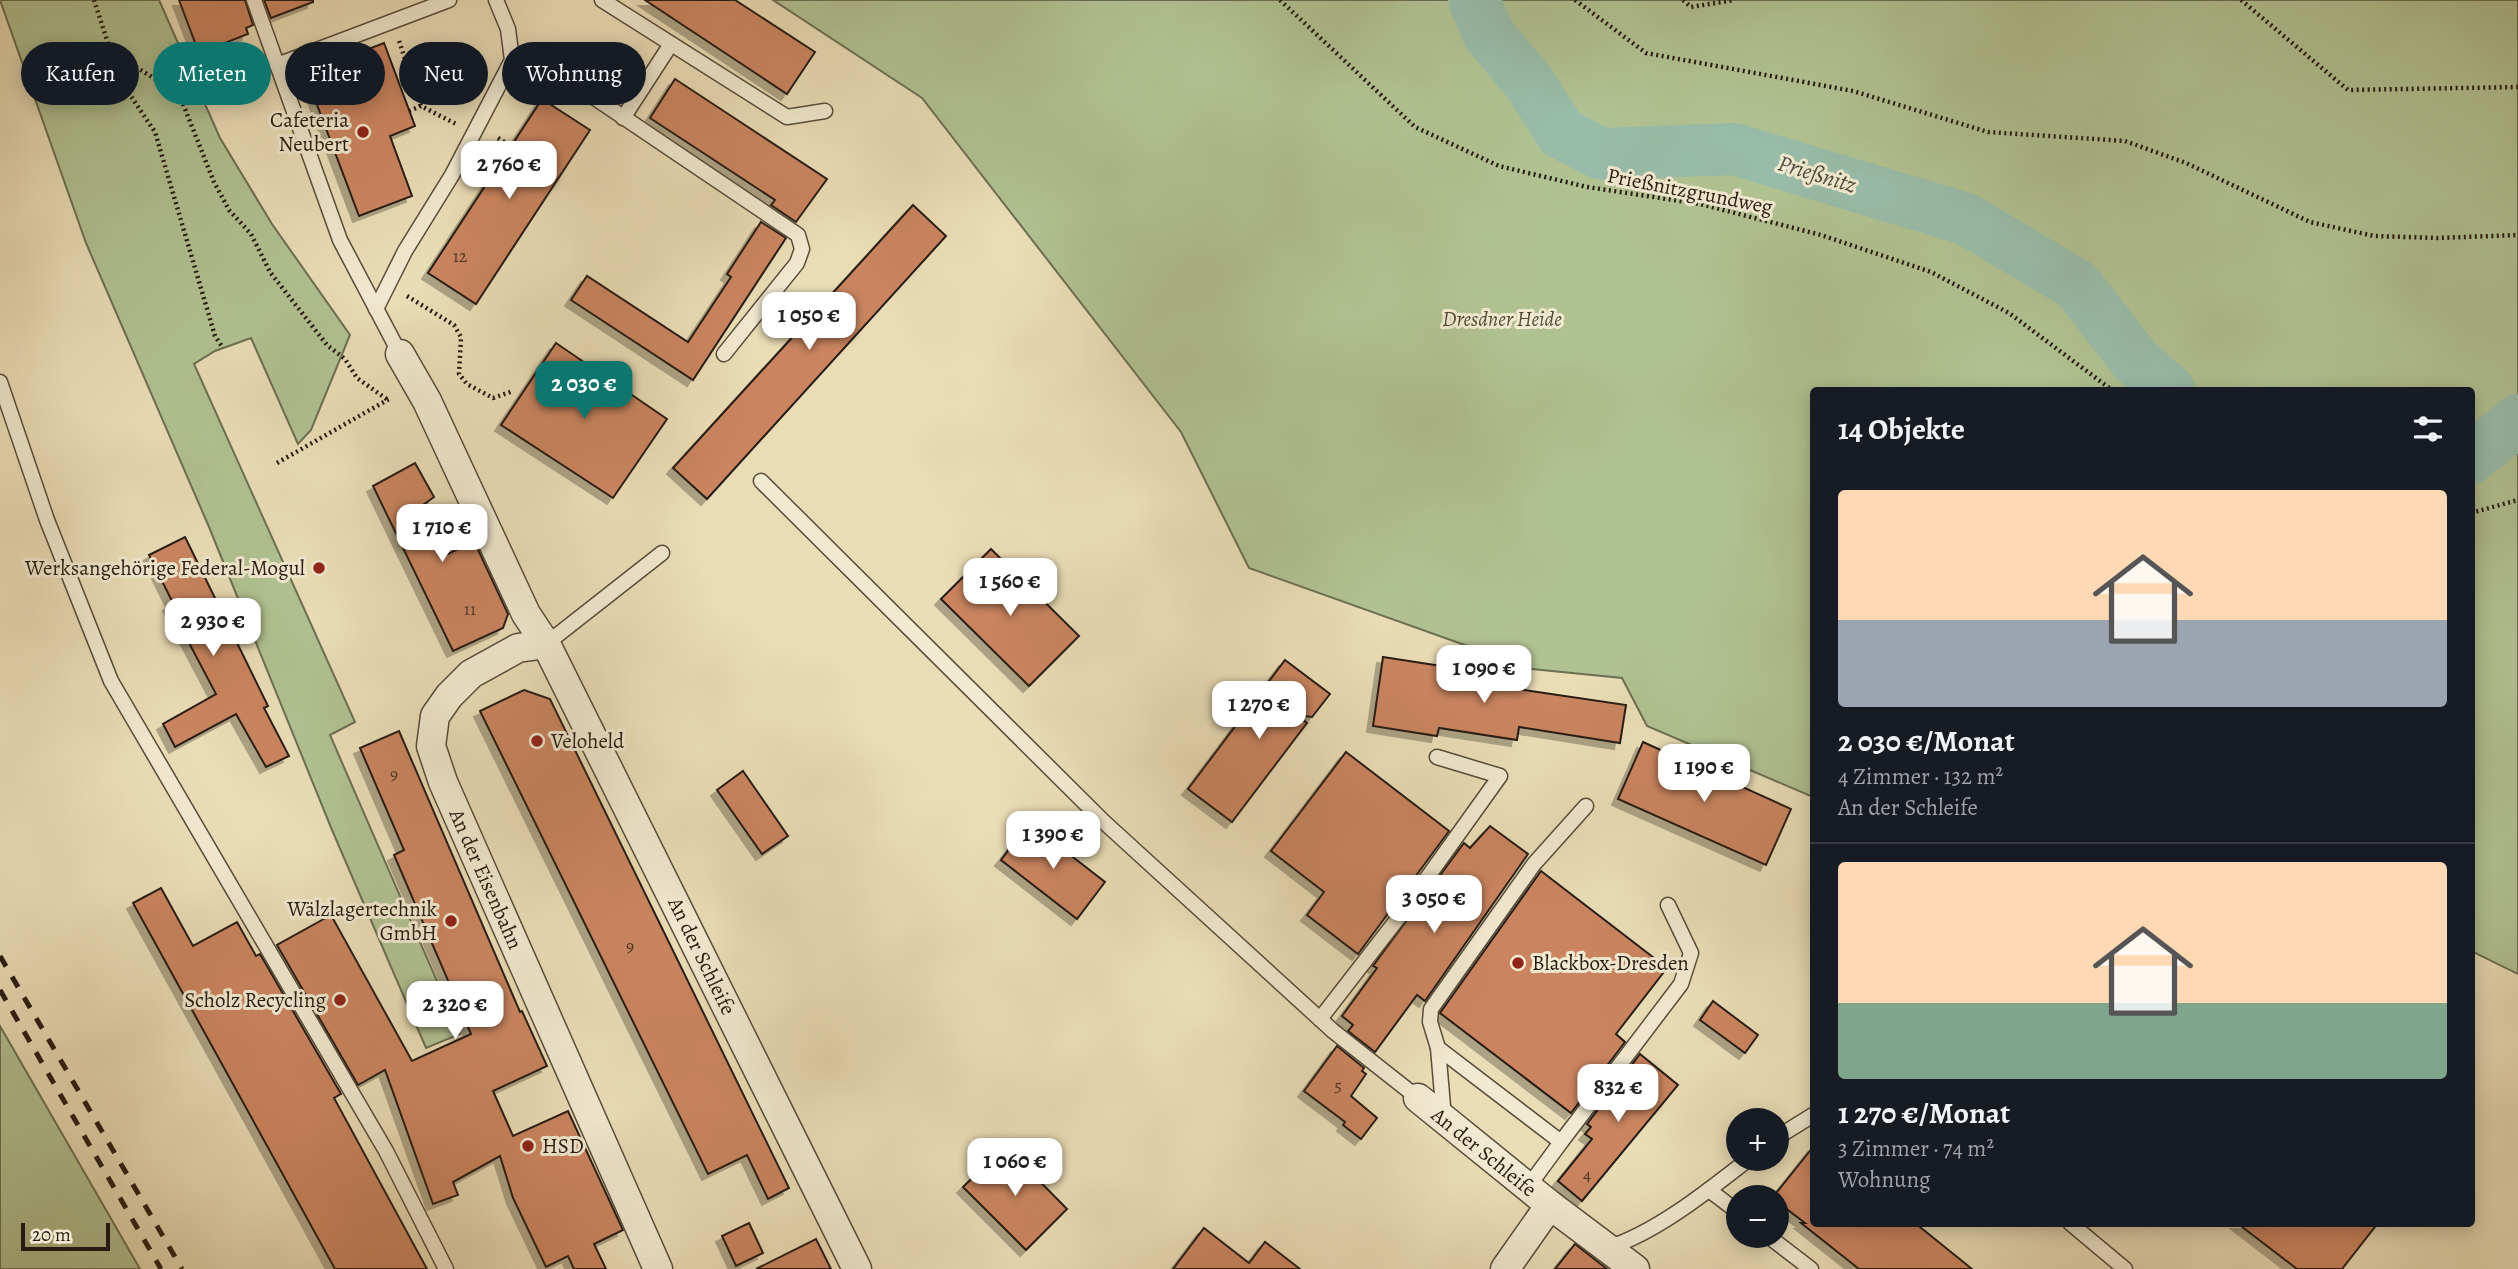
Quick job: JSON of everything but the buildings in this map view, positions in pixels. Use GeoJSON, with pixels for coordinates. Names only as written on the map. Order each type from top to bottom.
{"type":"FeatureCollection","features":[{"type":"Feature","properties":{"kind":"street","name":"An der Schleife"},"geometry":{"type":"LineString","coordinates":[[400,354],[418,385],[526,614],[546,644],[857,1269]]}},
{"type":"Feature","properties":{"kind":"street","name":"An der Eisenbahn"},"geometry":{"type":"LineString","coordinates":[[546,644],[518,648],[471,674],[449,696],[435,716],[431,746],[443,782],[659,1269]]}},
{"type":"Feature","properties":{"kind":"street","name":"An der Schleife"},"geometry":{"type":"LineString","coordinates":[[1418,1098],[1550,1205],[1635,1269]]}},
{"type":"Feature","properties":{"kind":"street","name":"An der Schleife"},"geometry":{"type":"LineString","coordinates":[[1505,1269],[1550,1205]]}},
{"type":"Feature","properties":{"kind":"lane"},"geometry":{"type":"LineString","coordinates":[[254,0],[340,240],[400,354]]}},
{"type":"Feature","properties":{"kind":"lane"},"geometry":{"type":"LineString","coordinates":[[277,65],[449,0]]}},
{"type":"Feature","properties":{"kind":"lane"},"geometry":{"type":"LineString","coordinates":[[496,0],[508,29],[510,42]]}},
{"type":"Feature","properties":{"kind":"lane"},"geometry":{"type":"LineString","coordinates":[[602,0],[786,117],[825,111]]}},
{"type":"Feature","properties":{"kind":"lane"},"geometry":{"type":"LineString","coordinates":[[623,118],[671,44]]}},
{"type":"Feature","properties":{"kind":"lane"},"geometry":{"type":"LineString","coordinates":[[376,309],[405,251],[452,175],[502,79]]}},
{"type":"Feature","properties":{"kind":"lane"},"geometry":{"type":"LineString","coordinates":[[604,105],[798,235],[802,249],[797,263],[724,354]]}},
{"type":"Feature","properties":{"kind":"lane"},"geometry":{"type":"LineString","coordinates":[[0,382],[47,520],[111,681],[386,1151],[446,1269]]}},
{"type":"Feature","properties":{"kind":"lane"},"geometry":{"type":"LineString","coordinates":[[761,481],[1104,822],[1320,1019],[1418,1098]]}},
{"type":"Feature","properties":{"kind":"lane"},"geometry":{"type":"LineString","coordinates":[[546,644],[662,553]]}},
{"type":"Feature","properties":{"kind":"lane"},"geometry":{"type":"LineString","coordinates":[[1320,1019],[1399,917],[1500,776],[1437,757]]}},
{"type":"Feature","properties":{"kind":"lane"},"geometry":{"type":"LineString","coordinates":[[1445,1120],[1438,1048],[1430,1022],[1431,1009],[1534,864],[1586,806]]}},
{"type":"Feature","properties":{"kind":"lane"},"geometry":{"type":"LineString","coordinates":[[1528,1187],[1681,984],[1690,953],[1668,905]]}},
{"type":"Feature","properties":{"kind":"lane"},"geometry":{"type":"LineString","coordinates":[[1438,1048],[1561,1142]]}},
{"type":"Feature","properties":{"kind":"lane"},"geometry":{"type":"LineString","coordinates":[[1789,1130],[1810,1117]]}},
{"type":"Feature","properties":{"kind":"lane"},"geometry":{"type":"LineString","coordinates":[[1607,1248],[1630,1241],[1733,1171]]}},
{"type":"Feature","properties":{"kind":"lane"},"geometry":{"type":"LineString","coordinates":[[1709,1190],[1726,1203]]}},
{"type":"Feature","properties":{"kind":"lane"},"geometry":{"type":"LineString","coordinates":[[2075,1227],[2124,1269]]}},
{"type":"Feature","properties":{"kind":"lane"},"geometry":{"type":"LineString","coordinates":[[1784,1248],[1811,1269]]}},
{"type":"Feature","properties":{"kind":"path"},"geometry":{"type":"LineString","coordinates":[[94,0],[106,42]]}},
{"type":"Feature","properties":{"kind":"path","name":"Prießnitzgrundweg"},"geometry":{"type":"LineString","coordinates":[[1280,0],[1415,128],[1499,166],[1587,187],[1700,204],[1821,235],[1931,272],[2009,313],[2108,387]]}},
{"type":"Feature","properties":{"kind":"path"},"geometry":{"type":"LineString","coordinates":[[1575,0],[1646,53],[1853,91],[1989,132],[2126,141],[2186,163],[2310,222],[2374,236],[2438,238],[2518,235]]}},
{"type":"Feature","properties":{"kind":"path"},"geometry":{"type":"LineString","coordinates":[[1683,0],[1691,7],[1734,0]]}},
{"type":"Feature","properties":{"kind":"path"},"geometry":{"type":"LineString","coordinates":[[2241,0],[2348,90],[2518,87]]}},
{"type":"Feature","properties":{"kind":"path"},"geometry":{"type":"LineString","coordinates":[[393,22],[421,106],[474,133]]}},
{"type":"Feature","properties":{"kind":"path"},"geometry":{"type":"LineString","coordinates":[[139,69],[163,84],[183,104],[214,182],[229,211],[251,234],[270,272],[327,345],[345,359],[357,378],[388,400]]}},
{"type":"Feature","properties":{"kind":"path"},"geometry":{"type":"LineString","coordinates":[[137,105],[155,132],[215,336],[223,348]]}},
{"type":"Feature","properties":{"kind":"path"},"geometry":{"type":"LineString","coordinates":[[409,111],[421,106]]}},
{"type":"Feature","properties":{"kind":"path"},"geometry":{"type":"LineString","coordinates":[[498,138],[509,145]]}},
{"type":"Feature","properties":{"kind":"path"},"geometry":{"type":"LineString","coordinates":[[406,296],[454,325],[461,337],[459,374],[467,384],[493,398],[513,391]]}},
{"type":"Feature","properties":{"kind":"path"},"geometry":{"type":"LineString","coordinates":[[277,463],[418,385]]}},
{"type":"Feature","properties":{"kind":"path"},"geometry":{"type":"LineString","coordinates":[[2475,512],[2518,500]]}},
{"type":"Feature","properties":{"kind":"green space"},"geometry":{"type":"Polygon","coordinates":[[[0,0],[159,0],[178,42],[153,42],[153,105],[205,105],[220,138],[272,224],[350,335],[311,430],[298,444],[251,338],[215,351],[194,364],[355,722],[330,735],[460,1034],[426,1048],[332,830],[209,527],[86,243],[37,105],[139,105],[139,42],[21,42],[21,59],[0,0]]]}},
{"type":"Feature","properties":{"kind":"green space","name":"Dresdner Heide"},"geometry":{"type":"Polygon","coordinates":[[[773,0],[2518,0],[2518,974],[2475,953],[2475,387],[1810,387],[1810,796],[1647,726],[1622,678],[1532,669],[1249,568],[1181,432],[922,98],[773,0]]]}},
{"type":"Feature","properties":{"kind":"green space"},"geometry":{"type":"Polygon","coordinates":[[[0,1026],[140,1269],[0,1269],[0,1026]]]}},
{"type":"Feature","properties":{"kind":"waterway","name":"Prießnitz"},"geometry":{"type":"LineString","coordinates":[[1474,0],[1488,33],[1530,84],[1561,133],[1602,154],[1734,149],[1966,219],[2077,285],[2135,360],[2166,387]]}},
{"type":"Feature","properties":{"kind":"waterway","name":"Prießnitz"},"geometry":{"type":"LineString","coordinates":[[2475,455],[2518,420]]}},
{"type":"Feature","properties":{"kind":"railway"},"geometry":{"type":"LineString","coordinates":[[0,956],[182,1269]]}},
{"type":"Feature","properties":{"kind":"railway"},"geometry":{"type":"LineString","coordinates":[[0,990],[161,1269]]}},
{"type":"Feature","properties":{"kind":"place","name":"Cafeteria Neubert"},"geometry":{"type":"Point","coordinates":[363,132]}},
{"type":"Feature","properties":{"kind":"place","name":"Werksangehörige Federal-Mogul"},"geometry":{"type":"Point","coordinates":[319,568]}},
{"type":"Feature","properties":{"kind":"place","name":"Veloheld"},"geometry":{"type":"Point","coordinates":[537,741]}},
{"type":"Feature","properties":{"kind":"place","name":"Wälzlagertechnik GmbH"},"geometry":{"type":"Point","coordinates":[451,921]}},
{"type":"Feature","properties":{"kind":"place","name":"Blackbox-Dresden"},"geometry":{"type":"Point","coordinates":[1518,963]}},
{"type":"Feature","properties":{"kind":"place","name":"Scholz Recycling"},"geometry":{"type":"Point","coordinates":[340,1000]}},
{"type":"Feature","properties":{"kind":"place","name":"HSD"},"geometry":{"type":"Point","coordinates":[528,1146]}}]}
